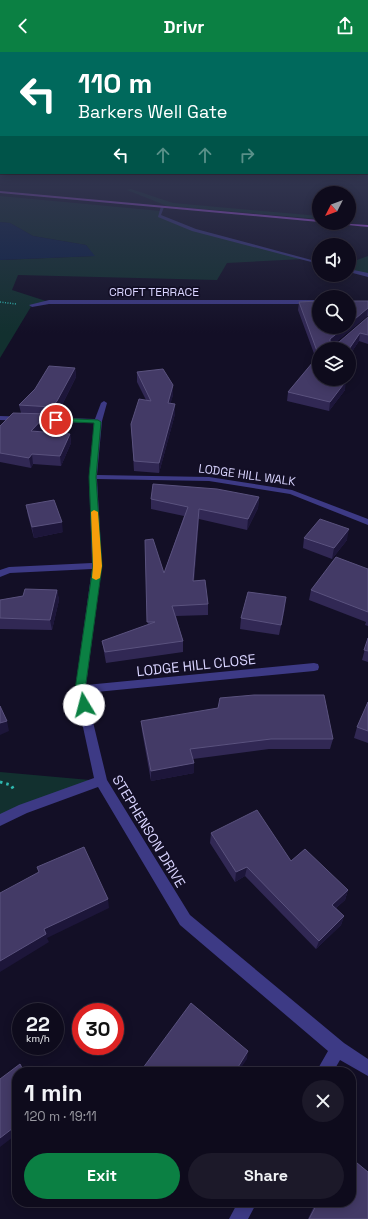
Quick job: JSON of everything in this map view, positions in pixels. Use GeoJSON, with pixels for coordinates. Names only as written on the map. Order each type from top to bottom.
{"type":"FeatureCollection","features":[{"type":"Feature","properties":{"kind":"main road"},"geometry":{"type":"LineString","coordinates":[[356,225],[368,226]]}},
{"type":"Feature","properties":{"kind":"street"},"geometry":{"type":"LineString","coordinates":[[180,224],[194,230],[312,261]]}},
{"type":"Feature","properties":{"kind":"street"},"geometry":{"type":"LineString","coordinates":[[356,272],[368,275]]}},
{"type":"Feature","properties":{"kind":"street","name":"CROFT TERRACE"},"geometry":{"type":"LineString","coordinates":[[32,305],[49,302],[312,302]]}},
{"type":"Feature","properties":{"kind":"street","name":"STEPHENSON DRIVE"},"geometry":{"type":"LineString","coordinates":[[104,403],[98,422],[93,477],[97,566],[80,690],[101,782],[185,920],[338,1049],[368,1068]]}},
{"type":"Feature","properties":{"kind":"street"},"geometry":{"type":"LineString","coordinates":[[0,418],[98,422]]}},
{"type":"Feature","properties":{"kind":"street","name":"LODGE HILL WALK"},"geometry":{"type":"LineString","coordinates":[[93,477],[209,479],[292,492],[368,522]]}},
{"type":"Feature","properties":{"kind":"street"},"geometry":{"type":"LineString","coordinates":[[0,574],[9,570],[97,566]]}},
{"type":"Feature","properties":{"kind":"street","name":"LODGE HILL CLOSE"},"geometry":{"type":"LineString","coordinates":[[80,690],[314,667]]}},
{"type":"Feature","properties":{"kind":"street"},"geometry":{"type":"LineString","coordinates":[[0,820],[23,809],[101,782]]}},
{"type":"Feature","properties":{"kind":"street"},"geometry":{"type":"LineString","coordinates":[[327,1067],[338,1049]]}},
{"type":"Feature","properties":{"kind":"street"},"geometry":{"type":"LineString","coordinates":[[238,1219],[245,1207]]}},
{"type":"Feature","properties":{"kind":"green space"},"geometry":{"type":"Polygon","coordinates":[[[13,224],[181,224],[194,230],[303,259],[227,263],[217,280],[18,275],[12,290],[49,302],[32,305],[0,358],[0,260],[94,256],[86,245],[33,236],[13,224]]]}},
{"type":"Feature","properties":{"kind":"green space"},"geometry":{"type":"Polygon","coordinates":[[[368,256],[368,275],[356,272],[356,260],[368,256]]]}},
{"type":"Feature","properties":{"kind":"green space"},"geometry":{"type":"Polygon","coordinates":[[[0,772],[101,781],[0,820],[0,772]]]}},
{"type":"Feature","properties":{"kind":"water"},"geometry":{"type":"Polygon","coordinates":[[[0,224],[13,224],[33,236],[86,245],[95,256],[0,260],[0,224]]]}},
{"type":"Feature","properties":{"kind":"building"},"geometry":{"type":"Polygon","coordinates":[[[312,301],[312,334],[336,334],[330,339],[330,342],[314,342],[299,302],[312,301]]]}},
{"type":"Feature","properties":{"kind":"building"},"geometry":{"type":"Polygon","coordinates":[[[356,301],[368,301],[368,308],[356,318],[356,301]]]}},
{"type":"Feature","properties":{"kind":"building"},"geometry":{"type":"Polygon","coordinates":[[[368,317],[368,335],[360,333],[354,342],[339,342],[348,334],[356,334],[356,327],[368,317]]]}},
{"type":"Feature","properties":{"kind":"building"},"geometry":{"type":"Polygon","coordinates":[[[312,363],[312,386],[342,386],[330,402],[288,392],[312,363]]]}},
{"type":"Feature","properties":{"kind":"building"},"geometry":{"type":"Polygon","coordinates":[[[49,366],[75,368],[57,401],[52,407],[19,405],[35,389],[49,366]]]}},
{"type":"Feature","properties":{"kind":"building"},"geometry":{"type":"Polygon","coordinates":[[[163,369],[173,385],[168,403],[175,404],[159,463],[134,461],[131,424],[139,399],[151,401],[137,372],[163,369]]]}},
{"type":"Feature","properties":{"kind":"building"},"geometry":{"type":"Polygon","coordinates":[[[13,413],[47,414],[31,431],[70,434],[60,456],[32,454],[29,458],[0,453],[0,426],[13,413]]]}},
{"type":"Feature","properties":{"kind":"building"},"geometry":{"type":"Polygon","coordinates":[[[153,484],[217,489],[259,497],[248,519],[199,509],[193,581],[205,580],[208,604],[172,606],[183,641],[105,652],[102,641],[155,622],[147,622],[145,540],[153,539],[164,573],[188,507],[151,499],[153,484]]]}},
{"type":"Feature","properties":{"kind":"building"},"geometry":{"type":"Polygon","coordinates":[[[54,500],[62,522],[32,527],[26,505],[54,500]]]}},
{"type":"Feature","properties":{"kind":"building"},"geometry":{"type":"Polygon","coordinates":[[[320,519],[349,529],[334,548],[304,538],[320,519]]]}},
{"type":"Feature","properties":{"kind":"building"},"geometry":{"type":"Polygon","coordinates":[[[336,557],[368,569],[368,612],[311,590],[336,557]]]}},
{"type":"Feature","properties":{"kind":"building"},"geometry":{"type":"Polygon","coordinates":[[[25,589],[57,590],[50,620],[0,618],[0,600],[23,596],[25,589]]]}},
{"type":"Feature","properties":{"kind":"building"},"geometry":{"type":"Polygon","coordinates":[[[248,592],[286,597],[281,625],[241,618],[248,592]]]}},
{"type":"Feature","properties":{"kind":"building"},"geometry":{"type":"Polygon","coordinates":[[[368,638],[368,651],[364,650],[368,638]]]}},
{"type":"Feature","properties":{"kind":"building"},"geometry":{"type":"Polygon","coordinates":[[[254,695],[324,695],[333,739],[271,739],[190,749],[194,763],[151,771],[141,721],[218,708],[220,698],[254,695]]]}},
{"type":"Feature","properties":{"kind":"building"},"geometry":{"type":"Polygon","coordinates":[[[368,702],[368,731],[357,727],[368,702]]]}},
{"type":"Feature","properties":{"kind":"building"},"geometry":{"type":"Polygon","coordinates":[[[0,706],[7,721],[0,723],[0,706]]]}},
{"type":"Feature","properties":{"kind":"building"},"geometry":{"type":"Polygon","coordinates":[[[257,810],[291,861],[305,849],[348,890],[332,905],[344,916],[319,941],[247,867],[236,872],[211,833],[257,810]]]}},
{"type":"Feature","properties":{"kind":"building"},"geometry":{"type":"Polygon","coordinates":[[[84,847],[108,899],[44,929],[46,934],[0,961],[0,893],[39,872],[37,867],[84,847]]]}},
{"type":"Feature","properties":{"kind":"building"},"geometry":{"type":"Polygon","coordinates":[[[191,1003],[248,1051],[238,1067],[144,1067],[191,1003]]]}},
{"type":"Feature","properties":{"kind":"building"},"geometry":{"type":"Polygon","coordinates":[[[12,1070],[12,1129],[0,1138],[0,1079],[12,1070]]]}},
{"type":"Feature","properties":{"kind":"building"},"geometry":{"type":"Polygon","coordinates":[[[356,1162],[368,1172],[368,1219],[309,1219],[315,1207],[356,1207],[356,1162]]]}},
{"type":"Feature","properties":{"kind":"slow traffic"},"geometry":{"type":"LineString","coordinates":[[94,512],[97,566],[96,578]]}},
{"type":"Feature","properties":{"kind":"route"},"geometry":{"type":"LineString","coordinates":[[56,420],[98,422],[93,477],[97,566],[80,690],[84,705]]}}]}
